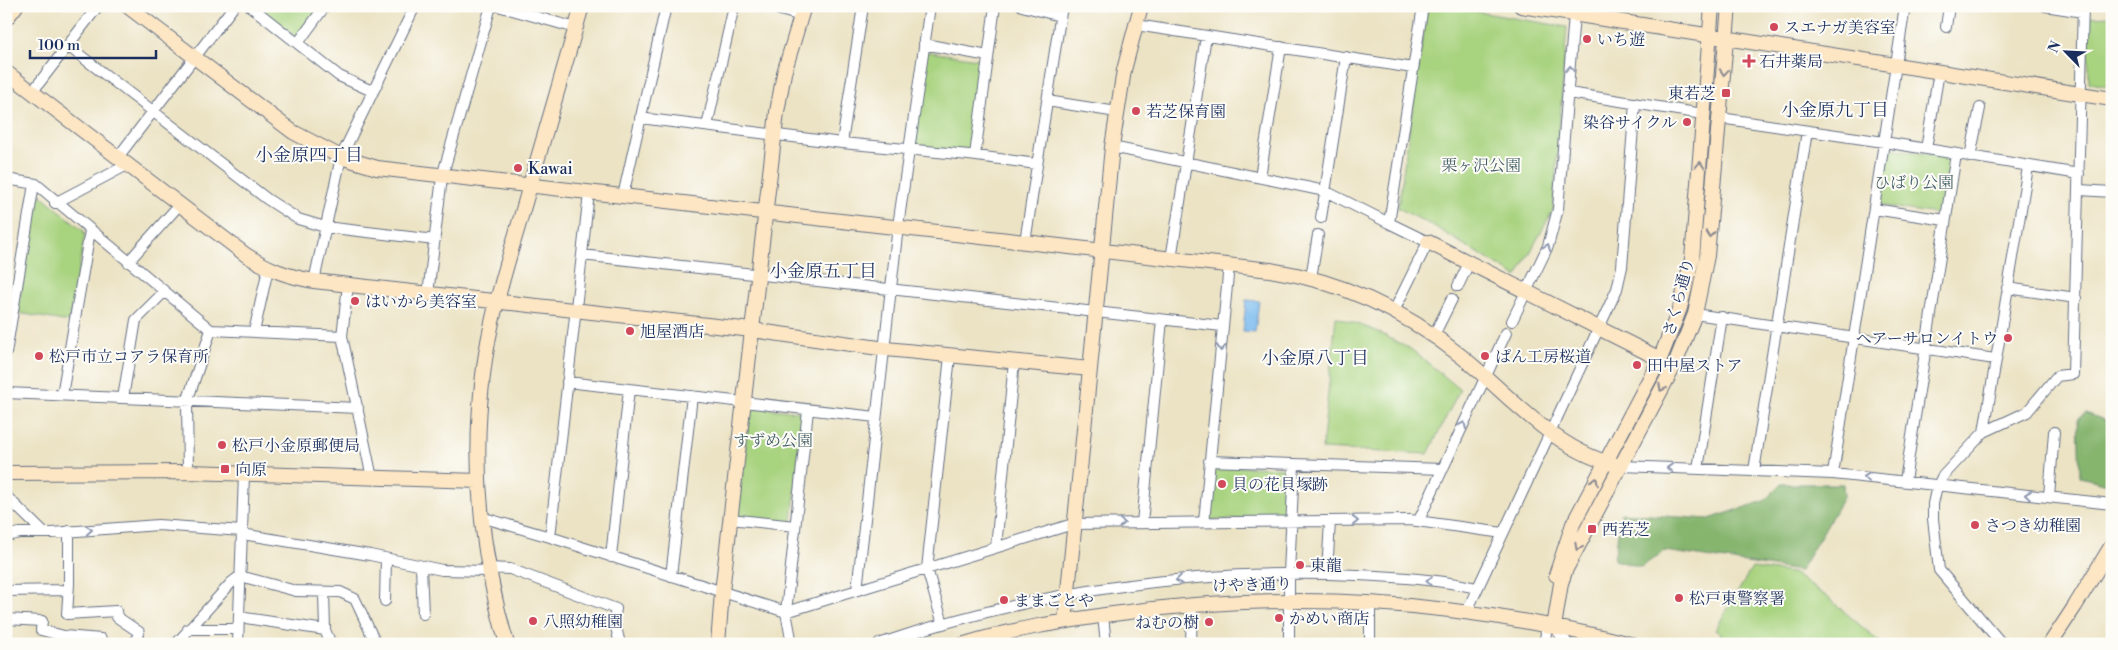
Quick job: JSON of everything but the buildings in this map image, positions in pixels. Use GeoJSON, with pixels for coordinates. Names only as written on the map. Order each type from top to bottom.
{"type":"FeatureCollection","features":[{"type":"Feature","properties":{"kind":"street"},"geometry":{"type":"LineString","coordinates":[[6,19],[16,6]]}},
{"type":"Feature","properties":{"kind":"street"},"geometry":{"type":"LineString","coordinates":[[33,91],[98,6]]}},
{"type":"Feature","properties":{"kind":"street"},"geometry":{"type":"LineString","coordinates":[[127,6],[303,139],[341,157],[378,168],[442,177],[898,226],[1270,270],[1311,278],[1346,289],[1394,311],[1434,335],[1550,433],[1604,463],[1621,466],[1698,470],[1833,474],[2112,504]]}},
{"type":"Feature","properties":{"kind":"street"},"geometry":{"type":"LineString","coordinates":[[55,203],[124,161],[153,111],[234,6]]}},
{"type":"Feature","properties":{"kind":"street"},"geometry":{"type":"LineString","coordinates":[[250,6],[340,76],[372,91]]}},
{"type":"Feature","properties":{"kind":"street"},"geometry":{"type":"LineString","coordinates":[[298,43],[325,6]]}},
{"type":"Feature","properties":{"kind":"street"},"geometry":{"type":"LineString","coordinates":[[314,281],[341,157],[415,6]]}},
{"type":"Feature","properties":{"kind":"street"},"geometry":{"type":"LineString","coordinates":[[428,294],[442,177],[491,6]]}},
{"type":"Feature","properties":{"kind":"street"},"geometry":{"type":"LineString","coordinates":[[498,6],[576,28]]}},
{"type":"Feature","properties":{"kind":"street"},"geometry":{"type":"LineString","coordinates":[[507,644],[488,569],[481,518],[479,481],[481,394],[488,341],[497,301],[582,6]]}},
{"type":"Feature","properties":{"kind":"street"},"geometry":{"type":"LineString","coordinates":[[623,196],[666,6]]}},
{"type":"Feature","properties":{"kind":"street"},"geometry":{"type":"LineString","coordinates":[[707,126],[734,6]]}},
{"type":"Feature","properties":{"kind":"street"},"geometry":{"type":"LineString","coordinates":[[718,644],[743,402],[775,134],[782,82],[802,11],[767,6]]}},
{"type":"Feature","properties":{"kind":"street"},"geometry":{"type":"LineString","coordinates":[[842,143],[863,6]]}},
{"type":"Feature","properties":{"kind":"street"},"geometry":{"type":"LineString","coordinates":[[857,590],[876,417],[886,349],[898,226],[930,6]]}},
{"type":"Feature","properties":{"kind":"street"},"geometry":{"type":"LineString","coordinates":[[975,155],[994,6]]}},
{"type":"Feature","properties":{"kind":"street"},"geometry":{"type":"LineString","coordinates":[[1022,6],[1061,11],[1025,242]]}},
{"type":"Feature","properties":{"kind":"street"},"geometry":{"type":"LineString","coordinates":[[1065,621],[1073,524],[1116,112],[1140,6]]}},
{"type":"Feature","properties":{"kind":"street"},"geometry":{"type":"LineString","coordinates":[[1389,223],[1423,6]]}},
{"type":"Feature","properties":{"kind":"street"},"geometry":{"type":"LineString","coordinates":[[1521,6],[1575,11],[1726,38],[2112,99]]}},
{"type":"Feature","properties":{"kind":"street","name":"さくら通り"},"geometry":{"type":"LineString","coordinates":[[1550,626],[1557,569],[1567,539],[1604,463],[1660,359],[1680,308],[1692,260],[1712,6]]}},
{"type":"Feature","properties":{"kind":"street","name":"さくら通り"},"geometry":{"type":"LineString","coordinates":[[1550,626],[1566,569],[1675,364],[1695,314],[1707,256],[1729,6]]}},
{"type":"Feature","properties":{"kind":"street"},"geometry":{"type":"LineString","coordinates":[[1833,474],[1905,6]]}},
{"type":"Feature","properties":{"kind":"street"},"geometry":{"type":"LineString","coordinates":[[1946,27],[1949,6]]}},
{"type":"Feature","properties":{"kind":"street"},"geometry":{"type":"LineString","coordinates":[[2002,644],[1939,570],[1933,504],[1937,485],[1962,454],[1984,432],[2028,412],[2057,376],[2073,374],[2080,190],[2080,94],[2083,9],[2045,6]]}},
{"type":"Feature","properties":{"kind":"street"},"geometry":{"type":"LineString","coordinates":[[1512,321],[1548,246],[1557,214],[1575,11]]}},
{"type":"Feature","properties":{"kind":"street"},"geometry":{"type":"LineString","coordinates":[[1136,24],[1413,68]]}},
{"type":"Feature","properties":{"kind":"street"},"geometry":{"type":"LineString","coordinates":[[1171,259],[1206,36]]}},
{"type":"Feature","properties":{"kind":"street"},"geometry":{"type":"LineString","coordinates":[[924,44],[988,56]]}},
{"type":"Feature","properties":{"kind":"street"},"geometry":{"type":"LineString","coordinates":[[68,46],[282,210],[298,219],[325,227],[435,240]]}},
{"type":"Feature","properties":{"kind":"street"},"geometry":{"type":"LineString","coordinates":[[1260,177],[1281,47]]}},
{"type":"Feature","properties":{"kind":"street"},"geometry":{"type":"LineString","coordinates":[[1321,218],[1346,58]]}},
{"type":"Feature","properties":{"kind":"street"},"geometry":{"type":"LineString","coordinates":[[6,72],[246,255],[268,269],[290,277],[752,330],[886,349],[1090,369]]}},
{"type":"Feature","properties":{"kind":"street"},"geometry":{"type":"LineString","coordinates":[[1926,149],[1939,72]]}},
{"type":"Feature","properties":{"kind":"street"},"geometry":{"type":"LineString","coordinates":[[1569,93],[1704,114]]}},
{"type":"Feature","properties":{"kind":"street"},"geometry":{"type":"LineString","coordinates":[[1047,101],[1116,112]]}},
{"type":"Feature","properties":{"kind":"street"},"geometry":{"type":"LineString","coordinates":[[1467,611],[1617,289],[1622,267],[1635,103]]}},
{"type":"Feature","properties":{"kind":"street"},"geometry":{"type":"LineString","coordinates":[[1970,157],[1980,108]]}},
{"type":"Feature","properties":{"kind":"street"},"geometry":{"type":"LineString","coordinates":[[640,118],[842,143],[975,155],[1037,164]]}},
{"type":"Feature","properties":{"kind":"street"},"geometry":{"type":"LineString","coordinates":[[1720,118],[1884,142],[2079,174]]}},
{"type":"Feature","properties":{"kind":"street"},"geometry":{"type":"LineString","coordinates":[[1754,471],[1806,131]]}},
{"type":"Feature","properties":{"kind":"street"},"geometry":{"type":"LineString","coordinates":[[1112,146],[1325,190],[1660,359]]}},
{"type":"Feature","properties":{"kind":"street"},"geometry":{"type":"LineString","coordinates":[[1905,481],[1956,154]]}},
{"type":"Feature","properties":{"kind":"street"},"geometry":{"type":"LineString","coordinates":[[1984,432],[2028,167]]}},
{"type":"Feature","properties":{"kind":"street"},"geometry":{"type":"LineString","coordinates":[[6,179],[34,184],[211,330],[342,336]]}},
{"type":"Feature","properties":{"kind":"street"},"geometry":{"type":"LineString","coordinates":[[6,354],[34,184]]}},
{"type":"Feature","properties":{"kind":"street"},"geometry":{"type":"LineString","coordinates":[[2080,190],[2112,192]]}},
{"type":"Feature","properties":{"kind":"street"},"geometry":{"type":"LineString","coordinates":[[550,537],[589,193]]}},
{"type":"Feature","properties":{"kind":"street"},"geometry":{"type":"LineString","coordinates":[[128,262],[180,204]]}},
{"type":"Feature","properties":{"kind":"street"},"geometry":{"type":"LineString","coordinates":[[1874,210],[1946,220]]}},
{"type":"Feature","properties":{"kind":"street"},"geometry":{"type":"LineString","coordinates":[[62,395],[90,231]]}},
{"type":"Feature","properties":{"kind":"street"},"geometry":{"type":"LineString","coordinates":[[1311,278],[1318,236]]}},
{"type":"Feature","properties":{"kind":"street"},"geometry":{"type":"LineString","coordinates":[[1394,311],[1428,242]]}},
{"type":"Feature","properties":{"kind":"street"},"geometry":{"type":"LineString","coordinates":[[582,255],[758,273],[1222,326]]}},
{"type":"Feature","properties":{"kind":"street"},"geometry":{"type":"LineString","coordinates":[[1458,286],[1469,263]]}},
{"type":"Feature","properties":{"kind":"street"},"geometry":{"type":"LineString","coordinates":[[1204,522],[1229,265]]}},
{"type":"Feature","properties":{"kind":"street"},"geometry":{"type":"LineString","coordinates":[[254,332],[268,269]]}},
{"type":"Feature","properties":{"kind":"street"},"geometry":{"type":"LineString","coordinates":[[348,285],[342,336],[372,478]]}},
{"type":"Feature","properties":{"kind":"street"},"geometry":{"type":"LineString","coordinates":[[2007,288],[2076,298]]}},
{"type":"Feature","properties":{"kind":"street"},"geometry":{"type":"LineString","coordinates":[[123,398],[136,320],[164,292]]}},
{"type":"Feature","properties":{"kind":"street"},"geometry":{"type":"LineString","coordinates":[[1434,335],[1452,299]]}},
{"type":"Feature","properties":{"kind":"street"},"geometry":{"type":"LineString","coordinates":[[1680,308],[1695,314],[1995,359]]}},
{"type":"Feature","properties":{"kind":"street"},"geometry":{"type":"LineString","coordinates":[[1698,470],[1722,317]]}},
{"type":"Feature","properties":{"kind":"street"},"geometry":{"type":"LineString","coordinates":[[1142,523],[1162,320]]}},
{"type":"Feature","properties":{"kind":"street"},"geometry":{"type":"LineString","coordinates":[[188,472],[187,402],[211,330]]}},
{"type":"Feature","properties":{"kind":"street"},"geometry":{"type":"LineString","coordinates":[[1419,520],[1506,334]]}},
{"type":"Feature","properties":{"kind":"street"},"geometry":{"type":"LineString","coordinates":[[943,624],[927,569],[950,356]]}},
{"type":"Feature","properties":{"kind":"street"},"geometry":{"type":"LineString","coordinates":[[996,547],[1014,362]]}},
{"type":"Feature","properties":{"kind":"street"},"geometry":{"type":"LineString","coordinates":[[567,382],[876,417]]}},
{"type":"Feature","properties":{"kind":"street"},"geometry":{"type":"LineString","coordinates":[[611,557],[630,389]]}},
{"type":"Feature","properties":{"kind":"street"},"geometry":{"type":"LineString","coordinates":[[6,393],[358,408]]}},
{"type":"Feature","properties":{"kind":"street"},"geometry":{"type":"LineString","coordinates":[[671,576],[692,396]]}},
{"type":"Feature","properties":{"kind":"street"},"geometry":{"type":"LineString","coordinates":[[792,644],[786,612],[808,410]]}},
{"type":"Feature","properties":{"kind":"street"},"geometry":{"type":"LineString","coordinates":[[2049,497],[2054,432]]}},
{"type":"Feature","properties":{"kind":"street"},"geometry":{"type":"LineString","coordinates":[[1209,461],[1443,469]]}},
{"type":"Feature","properties":{"kind":"street"},"geometry":{"type":"LineString","coordinates":[[1289,644],[1288,599],[1294,464]]}},
{"type":"Feature","properties":{"kind":"street"},"geometry":{"type":"LineString","coordinates":[[6,473],[188,472],[479,481]]}},
{"type":"Feature","properties":{"kind":"street"},"geometry":{"type":"LineString","coordinates":[[238,644],[244,474]]}},
{"type":"Feature","properties":{"kind":"street"},"geometry":{"type":"LineString","coordinates":[[6,496],[43,532]]}},
{"type":"Feature","properties":{"kind":"street"},"geometry":{"type":"LineString","coordinates":[[481,518],[550,537],[786,612],[1073,524],[1419,520],[1503,533]]}},
{"type":"Feature","properties":{"kind":"street"},"geometry":{"type":"LineString","coordinates":[[730,519],[795,526]]}},
{"type":"Feature","properties":{"kind":"street"},"geometry":{"type":"LineString","coordinates":[[1327,574],[1330,521]]}},
{"type":"Feature","properties":{"kind":"street"},"geometry":{"type":"LineString","coordinates":[[6,536],[20,532],[158,525],[242,532],[442,570],[510,569],[616,609],[614,619],[620,644]]}},
{"type":"Feature","properties":{"kind":"street"},"geometry":{"type":"LineString","coordinates":[[69,531],[67,614],[116,611],[117,617],[139,632],[135,644]]}},
{"type":"Feature","properties":{"kind":"street"},"geometry":{"type":"LineString","coordinates":[[2050,644],[2112,545]]}},
{"type":"Feature","properties":{"kind":"street"},"geometry":{"type":"LineString","coordinates":[[385,601],[386,559]]}},
{"type":"Feature","properties":{"kind":"street"},"geometry":{"type":"LineString","coordinates":[[421,567],[423,614]]}},
{"type":"Feature","properties":{"kind":"street"},"geometry":{"type":"LineString","coordinates":[[879,644],[943,624],[1021,604],[1067,595],[1194,578],[1327,574],[1415,579],[1477,588]]}},
{"type":"Feature","properties":{"kind":"street"},"geometry":{"type":"LineString","coordinates":[[240,576],[296,591],[340,592],[355,600],[376,644]]}},
{"type":"Feature","properties":{"kind":"street"},"geometry":{"type":"LineString","coordinates":[[176,644],[231,583],[240,576]]}},
{"type":"Feature","properties":{"kind":"street"},"geometry":{"type":"LineString","coordinates":[[6,591],[68,590]]}},
{"type":"Feature","properties":{"kind":"street"},"geometry":{"type":"LineString","coordinates":[[324,593],[324,630],[331,644]]}},
{"type":"Feature","properties":{"kind":"street","name":"けやき通り"},"geometry":{"type":"LineString","coordinates":[[965,644],[1000,640],[1065,621],[1192,604],[1288,599],[1370,602],[1467,611],[1550,626],[1630,644]]}},
{"type":"Feature","properties":{"kind":"street"},"geometry":{"type":"LineString","coordinates":[[1370,602],[1370,644]]}},
{"type":"Feature","properties":{"kind":"street"},"geometry":{"type":"LineString","coordinates":[[1191,644],[1192,604]]}},
{"type":"Feature","properties":{"kind":"street"},"geometry":{"type":"LineString","coordinates":[[1103,616],[1106,644]]}},
{"type":"Feature","properties":{"kind":"street"},"geometry":{"type":"LineString","coordinates":[[238,617],[324,630]]}},
{"type":"Feature","properties":{"kind":"street"},"geometry":{"type":"LineString","coordinates":[[6,619],[42,621],[41,630],[64,636],[101,639],[100,644]]}},
{"type":"Feature","properties":{"kind":"street"},"geometry":{"type":"LineString","coordinates":[[1540,644],[1545,640],[1550,626],[1568,644]]}},
{"type":"Feature","properties":{"kind":"street"},"geometry":{"type":"LineString","coordinates":[[188,629],[238,628]]}},
{"type":"Feature","properties":{"kind":"green space"},"geometry":{"type":"Polygon","coordinates":[[[255,6],[320,6],[296,37],[255,6]]]}},
{"type":"Feature","properties":{"kind":"green space","name":"栗ヶ沢公園"},"geometry":{"type":"Polygon","coordinates":[[[1427,6],[1443,6],[1567,27],[1553,210],[1517,277],[1435,227],[1398,208],[1427,6]]]}},
{"type":"Feature","properties":{"kind":"green space"},"geometry":{"type":"Polygon","coordinates":[[[2112,16],[2112,87],[2089,83],[2088,17],[2112,16]]]}},
{"type":"Feature","properties":{"kind":"green space"},"geometry":{"type":"Polygon","coordinates":[[[923,51],[984,60],[969,155],[910,148],[923,51]]]}},
{"type":"Feature","properties":{"kind":"green space","name":"ひばり公園"},"geometry":{"type":"Polygon","coordinates":[[[1889,148],[1948,157],[1951,160],[1942,215],[1878,205],[1886,150],[1889,148]]]}},
{"type":"Feature","properties":{"kind":"green space"},"geometry":{"type":"Polygon","coordinates":[[[36,195],[41,195],[84,231],[85,236],[69,322],[19,313],[18,311],[36,195]]]}},
{"type":"Feature","properties":{"kind":"green space"},"geometry":{"type":"Polygon","coordinates":[[[1336,317],[1374,330],[1412,350],[1460,389],[1428,454],[1322,449],[1336,317]]]}},
{"type":"Feature","properties":{"kind":"green space","name":"すずめ公園"},"geometry":{"type":"Polygon","coordinates":[[[750,407],[801,412],[804,416],[792,520],[789,523],[737,516],[750,407]]]}},
{"type":"Feature","properties":{"kind":"green space"},"geometry":{"type":"Polygon","coordinates":[[[2086,413],[2112,423],[2112,482],[2108,484],[2080,477],[2078,419],[2086,413]]]}},
{"type":"Feature","properties":{"kind":"green space"},"geometry":{"type":"Polygon","coordinates":[[[1214,466],[1287,468],[1289,470],[1287,516],[1285,518],[1211,520],[1208,516],[1214,466]]]}},
{"type":"Feature","properties":{"kind":"green space"},"geometry":{"type":"Polygon","coordinates":[[[1781,484],[1843,484],[1844,496],[1800,571],[1665,551],[1641,567],[1614,560],[1621,513],[1709,519],[1764,501],[1781,484]]]}},
{"type":"Feature","properties":{"kind":"green space"},"geometry":{"type":"Polygon","coordinates":[[[1752,568],[1792,573],[1826,596],[1882,644],[1734,644],[1715,630],[1752,568]]]}},
{"type":"Feature","properties":{"kind":"water"},"geometry":{"type":"Polygon","coordinates":[[[1246,300],[1259,301],[1255,332],[1243,331],[1246,300]]]}},
{"type":"Feature","properties":{"kind":"place","name":"スエナガ美容室"},"geometry":{"type":"Point","coordinates":[1774,27]}},
{"type":"Feature","properties":{"kind":"place","name":"いち遊"},"geometry":{"type":"Point","coordinates":[1587,39]}},
{"type":"Feature","properties":{"kind":"place","name":"石井薬局"},"geometry":{"type":"Point","coordinates":[1749,61]}},
{"type":"Feature","properties":{"kind":"place","name":"東若芝"},"geometry":{"type":"Point","coordinates":[1726,93]}},
{"type":"Feature","properties":{"kind":"place","name":"若芝保育園"},"geometry":{"type":"Point","coordinates":[1136,111]}},
{"type":"Feature","properties":{"kind":"place","name":"染谷サイクル"},"geometry":{"type":"Point","coordinates":[1687,122]}},
{"type":"Feature","properties":{"kind":"place","name":"Kawai"},"geometry":{"type":"Point","coordinates":[518,168]}},
{"type":"Feature","properties":{"kind":"place","name":"はいから美容室"},"geometry":{"type":"Point","coordinates":[355,301]}},
{"type":"Feature","properties":{"kind":"place","name":"旭屋酒店"},"geometry":{"type":"Point","coordinates":[630,331]}},
{"type":"Feature","properties":{"kind":"place","name":"ヘアーサロンイトウ"},"geometry":{"type":"Point","coordinates":[2008,338]}},
{"type":"Feature","properties":{"kind":"place","name":"松戸市立コアラ保育所"},"geometry":{"type":"Point","coordinates":[39,356]}},
{"type":"Feature","properties":{"kind":"place","name":"ぱん工房桜道"},"geometry":{"type":"Point","coordinates":[1485,356]}},
{"type":"Feature","properties":{"kind":"place","name":"田中屋ストア"},"geometry":{"type":"Point","coordinates":[1637,365]}},
{"type":"Feature","properties":{"kind":"place","name":"松戸小金原郵便局"},"geometry":{"type":"Point","coordinates":[222,445]}},
{"type":"Feature","properties":{"kind":"place","name":"向原"},"geometry":{"type":"Point","coordinates":[225,469]}},
{"type":"Feature","properties":{"kind":"place","name":"貝の花貝塚跡"},"geometry":{"type":"Point","coordinates":[1222,484]}},
{"type":"Feature","properties":{"kind":"place","name":"さつき幼稚園"},"geometry":{"type":"Point","coordinates":[1975,525]}},
{"type":"Feature","properties":{"kind":"place","name":"西若芝"},"geometry":{"type":"Point","coordinates":[1592,529]}},
{"type":"Feature","properties":{"kind":"place","name":"東龍"},"geometry":{"type":"Point","coordinates":[1300,565]}},
{"type":"Feature","properties":{"kind":"place","name":"松戸東警察署"},"geometry":{"type":"Point","coordinates":[1679,598]}},
{"type":"Feature","properties":{"kind":"place","name":"ままごとや"},"geometry":{"type":"Point","coordinates":[1004,600]}},
{"type":"Feature","properties":{"kind":"place","name":"かめい商店"},"geometry":{"type":"Point","coordinates":[1279,618]}},
{"type":"Feature","properties":{"kind":"place","name":"八照幼稚園"},"geometry":{"type":"Point","coordinates":[533,621]}},
{"type":"Feature","properties":{"kind":"place","name":"ねむの樹"},"geometry":{"type":"Point","coordinates":[1209,622]}},
{"type":"Feature","properties":{"kind":"district","name":"小金原九丁目"},"geometry":{"type":"Point","coordinates":[1835,110]}},
{"type":"Feature","properties":{"kind":"district","name":"小金原四丁目"},"geometry":{"type":"Point","coordinates":[309,155]}},
{"type":"Feature","properties":{"kind":"district","name":"小金原五丁目"},"geometry":{"type":"Point","coordinates":[823,271]}},
{"type":"Feature","properties":{"kind":"district","name":"小金原八丁目"},"geometry":{"type":"Point","coordinates":[1315,358]}}]}
